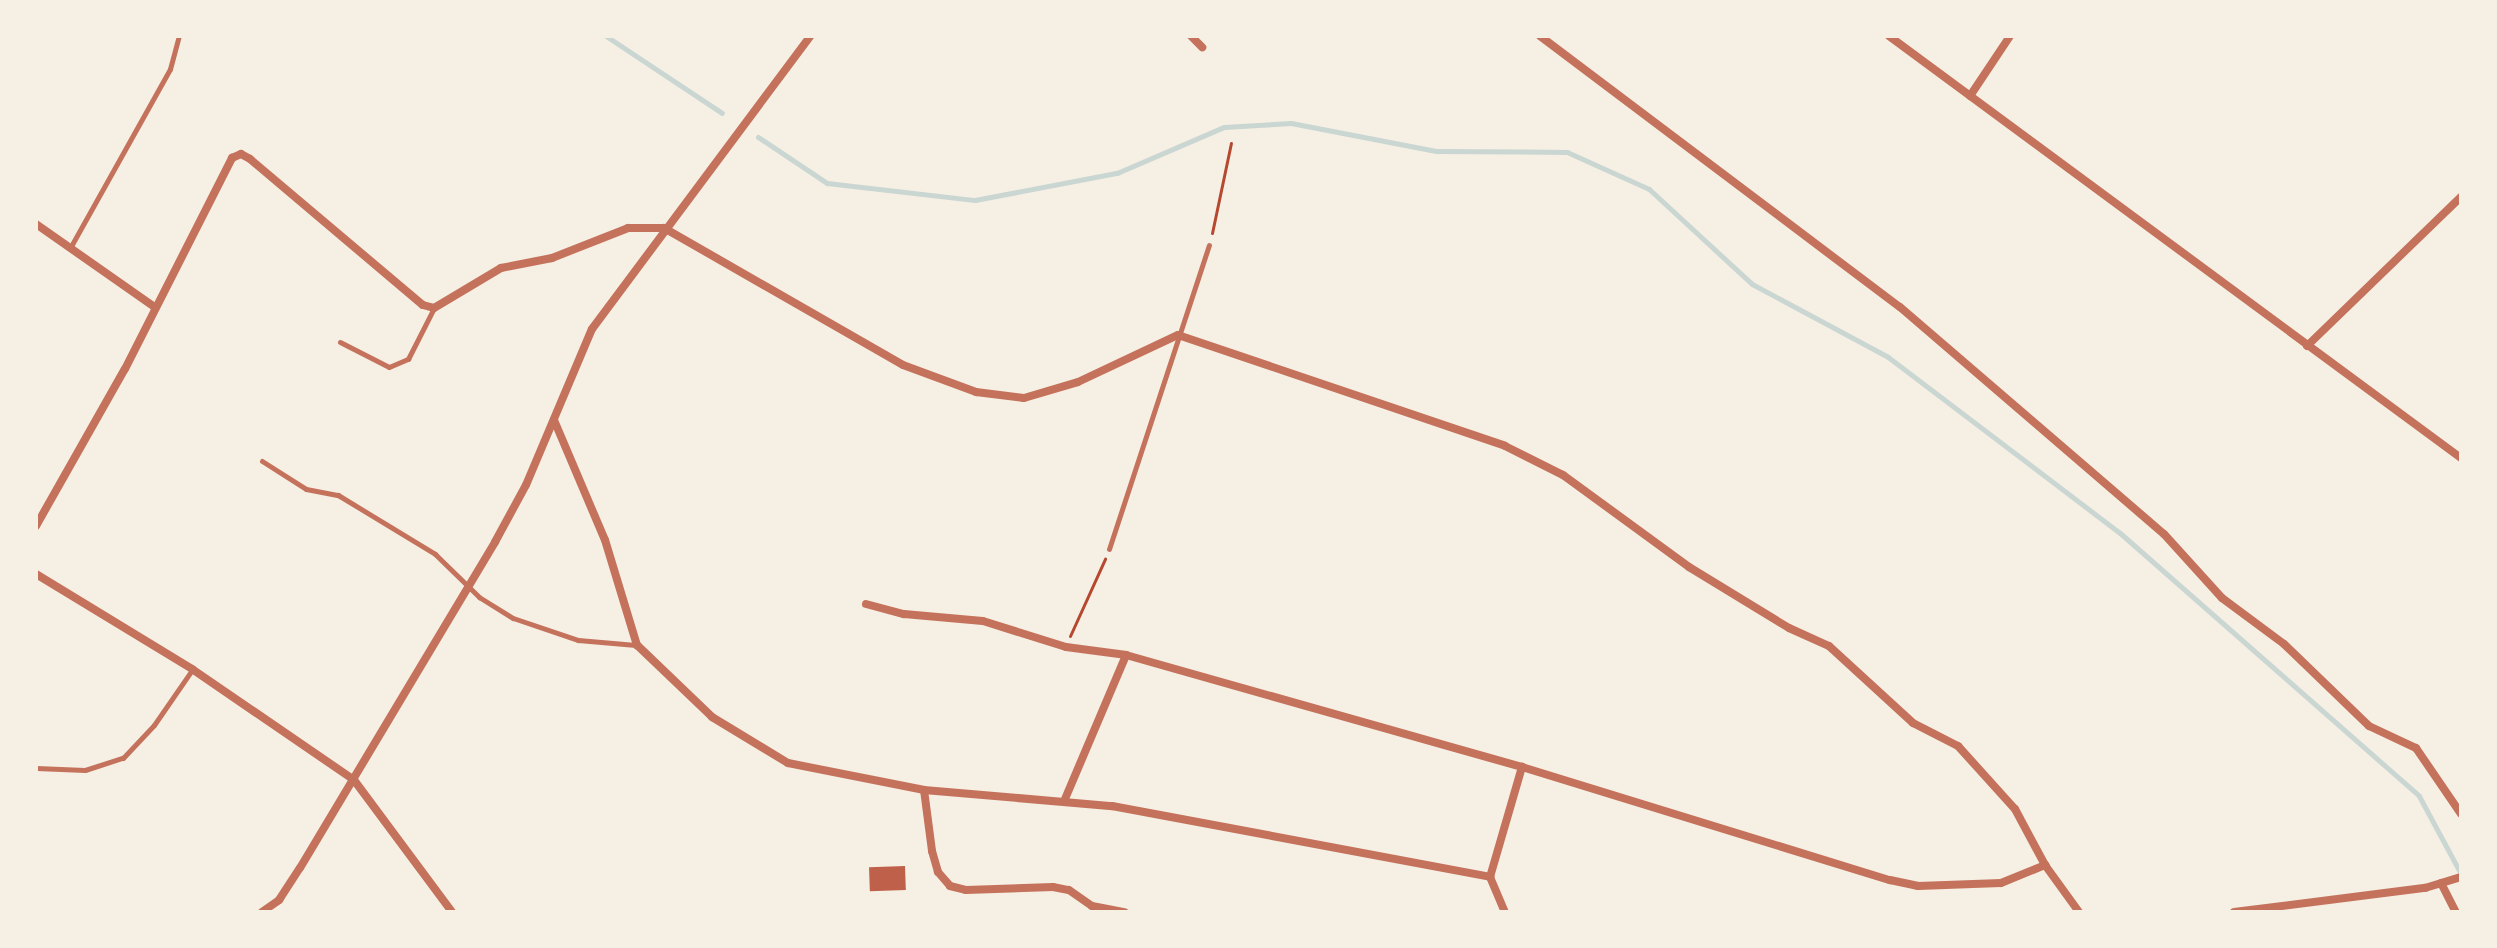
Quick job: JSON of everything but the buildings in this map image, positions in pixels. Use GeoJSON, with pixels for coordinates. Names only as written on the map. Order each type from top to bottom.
{"type":"FeatureCollection","features":[{"type":"Feature","properties":{"kind":"street"},"geometry":{"type":"LineString","coordinates":[[262,912],[286,889],[354,780],[526,485],[592,329],[664,228],[810,36]]}},
{"type":"Feature","properties":{"kind":"street"},"geometry":{"type":"LineString","coordinates":[[1191,36],[1202,47]]}},
{"type":"Feature","properties":{"kind":"street"},"geometry":{"type":"LineString","coordinates":[[1540,36],[1900,307],[2164,534],[2222,598],[2284,644],[2369,726],[2416,748],[2461,814]]}},
{"type":"Feature","properties":{"kind":"street"},"geometry":{"type":"LineString","coordinates":[[1889,36],[2461,458]]}},
{"type":"Feature","properties":{"kind":"street"},"geometry":{"type":"LineString","coordinates":[[1970,96],[2010,36]]}},
{"type":"Feature","properties":{"kind":"street"},"geometry":{"type":"LineString","coordinates":[[36,526],[156,308],[232,158],[241,154],[423,305],[434,308],[501,268],[552,258],[628,228],[664,228],[903,365],[945,383],[1006,399],[1078,382],[1178,335],[1505,446],[1563,475],[1689,567],[1789,628],[1829,646],[1913,723],[1958,746],[2015,809],[2045,865],[2079,912]]}},
{"type":"Feature","properties":{"kind":"street"},"geometry":{"type":"LineString","coordinates":[[2307,346],[2461,197]]}},
{"type":"Feature","properties":{"kind":"street"},"geometry":{"type":"LineString","coordinates":[[36,224],[156,308]]}},
{"type":"Feature","properties":{"kind":"street"},"geometry":{"type":"LineString","coordinates":[[554,420],[605,540],[637,645],[712,717],[788,763],[924,790],[1065,799],[1490,877]]}},
{"type":"Feature","properties":{"kind":"street"},"geometry":{"type":"LineString","coordinates":[[36,574],[192,669],[354,780],[452,912]]}},
{"type":"Feature","properties":{"kind":"street"},"geometry":{"type":"LineString","coordinates":[[866,604],[904,614],[983,621],[1066,647],[1126,655],[1522,767],[1904,883],[2001,883],[2045,865]]}},
{"type":"Feature","properties":{"kind":"street"},"geometry":{"type":"LineString","coordinates":[[1065,799],[1126,655]]}},
{"type":"Feature","properties":{"kind":"street"},"geometry":{"type":"LineString","coordinates":[[1505,912],[1490,877],[1522,767]]}},
{"type":"Feature","properties":{"kind":"street"},"geometry":{"type":"LineString","coordinates":[[924,790],[932,851],[938,872],[950,886],[1053,887],[1069,890],[1092,906],[1124,912]]}},
{"type":"Feature","properties":{"kind":"street"},"geometry":{"type":"LineString","coordinates":[[2234,912],[2441,883],[2457,878]]}},
{"type":"Feature","properties":{"kind":"street"},"geometry":{"type":"LineString","coordinates":[[2441,883],[2456,912]]}},
{"type":"Feature","properties":{"kind":"lane"},"geometry":{"type":"LineString","coordinates":[[70,248],[170,69],[179,36]]}},
{"type":"Feature","properties":{"kind":"lane"},"geometry":{"type":"LineString","coordinates":[[1109,549],[1209,245]]}},
{"type":"Feature","properties":{"kind":"lane"},"geometry":{"type":"LineString","coordinates":[[340,342],[389,367],[408,359],[434,308]]}},
{"type":"Feature","properties":{"kind":"lane"},"geometry":{"type":"LineString","coordinates":[[262,461],[306,489],[338,495],[435,554],[479,597],[513,618],[578,640],[637,645]]}},
{"type":"Feature","properties":{"kind":"lane"},"geometry":{"type":"LineString","coordinates":[[36,768],[85,770],[123,758],[154,725],[192,669]]}},
{"type":"Feature","properties":{"kind":"path"},"geometry":{"type":"LineString","coordinates":[[1209,245],[1231,143]]}},
{"type":"Feature","properties":{"kind":"path"},"geometry":{"type":"LineString","coordinates":[[1066,647],[1109,549]]}},
{"type":"Feature","properties":{"kind":"waterway"},"geometry":{"type":"LineString","coordinates":[[606,36],[722,113]]}},
{"type":"Feature","properties":{"kind":"waterway"},"geometry":{"type":"LineString","coordinates":[[758,137],[827,183],[975,200],[1117,173],[1224,127],[1291,123],[1437,151],[1567,152],[1649,189],[1752,284],[1888,357],[2120,533],[2419,796],[2461,874]]}}]}
